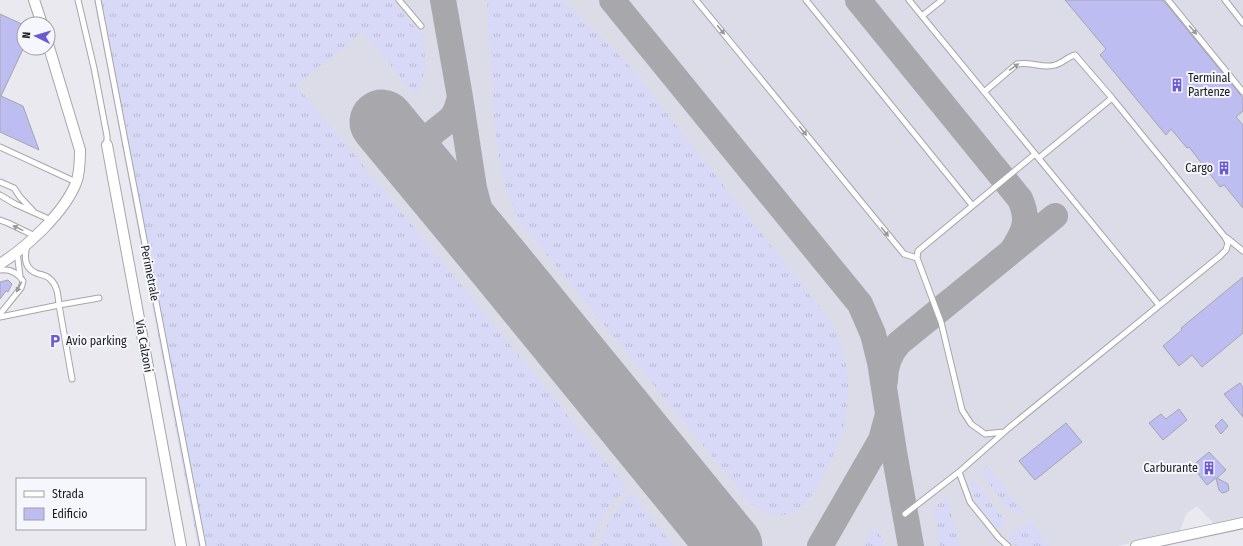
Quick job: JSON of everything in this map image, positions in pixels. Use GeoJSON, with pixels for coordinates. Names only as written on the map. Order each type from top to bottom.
{"type":"FeatureCollection","features":[{"type":"Feature","properties":{"kind":"street"},"geometry":{"type":"LineString","coordinates":[[34,0],[39,16]]}},
{"type":"Feature","properties":{"kind":"street"},"geometry":{"type":"LineString","coordinates":[[0,264],[17,251],[51,220],[69,197],[76,182],[80,164],[80,150],[52,56]]}},
{"type":"Feature","properties":{"kind":"street","name":"Via Calzoni"},"geometry":{"type":"LineString","coordinates":[[107,146],[181,546]]}},
{"type":"Feature","properties":{"kind":"street"},"geometry":{"type":"LineString","coordinates":[[1136,546],[1243,523]]}},
{"type":"Feature","properties":{"kind":"lane"},"geometry":{"type":"LineString","coordinates":[[78,0],[108,136],[107,146]]}},
{"type":"Feature","properties":{"kind":"lane","name":"Perimetrale"},"geometry":{"type":"LineString","coordinates":[[98,0],[202,546]]}},
{"type":"Feature","properties":{"kind":"lane"},"geometry":{"type":"LineString","coordinates":[[399,0],[421,26]]}},
{"type":"Feature","properties":{"kind":"lane"},"geometry":{"type":"LineString","coordinates":[[696,0],[904,254],[917,258]]}},
{"type":"Feature","properties":{"kind":"lane"},"geometry":{"type":"LineString","coordinates":[[806,0],[972,206]]}},
{"type":"Feature","properties":{"kind":"lane"},"geometry":{"type":"LineString","coordinates":[[909,0],[1160,305]]}},
{"type":"Feature","properties":{"kind":"lane"},"geometry":{"type":"LineString","coordinates":[[922,16],[942,0]]}},
{"type":"Feature","properties":{"kind":"lane"},"geometry":{"type":"LineString","coordinates":[[1168,0],[1243,92]]}},
{"type":"Feature","properties":{"kind":"lane"},"geometry":{"type":"LineString","coordinates":[[1225,0],[1243,23]]}},
{"type":"Feature","properties":{"kind":"lane"},"geometry":{"type":"LineString","coordinates":[[905,514],[959,472],[1005,432],[1223,253],[1226,250],[1228,243],[1225,237],[1112,98],[1075,55],[1070,56],[1056,65],[1047,66],[1023,63],[1017,64],[984,92]]}},
{"type":"Feature","properties":{"kind":"lane"},"geometry":{"type":"LineString","coordinates":[[1005,432],[985,434],[971,424],[962,410],[941,322],[917,258],[918,251],[972,206],[1112,98]]}},
{"type":"Feature","properties":{"kind":"lane"},"geometry":{"type":"LineString","coordinates":[[0,147],[76,182]]}},
{"type":"Feature","properties":{"kind":"lane"},"geometry":{"type":"LineString","coordinates":[[0,182],[14,188],[35,213]]}},
{"type":"Feature","properties":{"kind":"lane"},"geometry":{"type":"LineString","coordinates":[[0,195],[14,204],[51,220]]}},
{"type":"Feature","properties":{"kind":"lane"},"geometry":{"type":"LineString","coordinates":[[0,220],[8,223],[32,238],[25,254],[28,268],[36,273],[45,275],[56,286],[72,379]]}},
{"type":"Feature","properties":{"kind":"lane"},"geometry":{"type":"LineString","coordinates":[[1225,237],[1243,251]]}},
{"type":"Feature","properties":{"kind":"lane"},"geometry":{"type":"LineString","coordinates":[[0,316],[20,288],[23,281],[20,276],[17,251]]}},
{"type":"Feature","properties":{"kind":"lane"},"geometry":{"type":"LineString","coordinates":[[0,270],[5,269],[20,276]]}},
{"type":"Feature","properties":{"kind":"lane"},"geometry":{"type":"LineString","coordinates":[[0,316],[99,298]]}},
{"type":"Feature","properties":{"kind":"lane"},"geometry":{"type":"LineString","coordinates":[[959,472],[970,502],[999,538],[1008,546]]}},
{"type":"Feature","properties":{"kind":"shaded area"},"geometry":{"type":"Polygon","coordinates":[[[94,0],[1243,0],[1243,518],[1214,524],[1197,506],[1186,514],[1179,534],[1117,546],[198,546],[94,0]]]}},
{"type":"Feature","properties":{"kind":"green space"},"geometry":{"type":"Polygon","coordinates":[[[94,0],[392,0],[423,37],[425,71],[416,95],[362,32],[296,85],[627,488],[612,503],[601,520],[592,546],[198,546],[94,0]]]}},
{"type":"Feature","properties":{"kind":"green space"},"geometry":{"type":"Polygon","coordinates":[[[487,0],[563,0],[629,65],[831,322],[846,365],[848,400],[845,423],[838,445],[826,472],[811,497],[795,512],[784,515],[774,515],[762,512],[752,505],[518,220],[505,187],[495,131],[487,0]]]}},
{"type":"Feature","properties":{"kind":"green space"},"geometry":{"type":"Polygon","coordinates":[[[987,466],[1024,512],[1017,514],[1009,509],[981,473],[981,471],[987,466]]]}},
{"type":"Feature","properties":{"kind":"green space"},"geometry":{"type":"Polygon","coordinates":[[[974,479],[1006,522],[997,529],[973,494],[971,480],[974,479]]]}},
{"type":"Feature","properties":{"kind":"green space"},"geometry":{"type":"Polygon","coordinates":[[[631,493],[674,546],[598,546],[620,505],[631,493]]]}},
{"type":"Feature","properties":{"kind":"green space"},"geometry":{"type":"Polygon","coordinates":[[[947,497],[960,546],[939,546],[933,508],[947,497]]]}},
{"type":"Feature","properties":{"kind":"green space"},"geometry":{"type":"Polygon","coordinates":[[[1029,520],[1050,546],[1016,546],[1008,537],[1029,520]]]}},
{"type":"Feature","properties":{"kind":"green space"},"geometry":{"type":"Polygon","coordinates":[[[873,530],[881,536],[883,546],[864,546],[871,531],[873,530]]]}},
{"type":"Feature","properties":{"kind":"building","name":"Terminal Partenze"},"geometry":{"type":"Polygon","coordinates":[[[1065,0],[1163,0],[1243,98],[1243,111],[1236,117],[1243,125],[1243,208],[1224,185],[1220,187],[1189,147],[1187,148],[1171,129],[1166,135],[1100,55],[1106,49],[1065,0]]]}},
{"type":"Feature","properties":{"kind":"building"},"geometry":{"type":"Polygon","coordinates":[[[0,14],[16,21],[16,56],[20,56],[1,96],[23,106],[39,150],[0,132],[0,14]]]}},
{"type":"Feature","properties":{"kind":"building"},"geometry":{"type":"Polygon","coordinates":[[[1243,277],[1243,333],[1202,367],[1192,355],[1179,366],[1163,346],[1182,330],[1181,328],[1243,277]]]}},
{"type":"Feature","properties":{"kind":"building"},"geometry":{"type":"Polygon","coordinates":[[[8,280],[12,284],[8,292],[6,291],[0,299],[0,282],[8,280]]]}},
{"type":"Feature","properties":{"kind":"building"},"geometry":{"type":"Polygon","coordinates":[[[1240,383],[1243,387],[1243,417],[1224,394],[1240,383]]]}},
{"type":"Feature","properties":{"kind":"building"},"geometry":{"type":"Polygon","coordinates":[[[1179,409],[1187,420],[1163,440],[1149,423],[1161,414],[1166,419],[1179,409]]]}},
{"type":"Feature","properties":{"kind":"building"},"geometry":{"type":"Polygon","coordinates":[[[1222,419],[1228,426],[1221,434],[1215,426],[1222,419]]]}},
{"type":"Feature","properties":{"kind":"building"},"geometry":{"type":"Polygon","coordinates":[[[1066,423],[1082,442],[1035,480],[1019,461],[1066,423]]]}},
{"type":"Feature","properties":{"kind":"building","name":"Carburante"},"geometry":{"type":"Polygon","coordinates":[[[1209,452],[1226,470],[1217,478],[1228,484],[1229,490],[1226,492],[1222,493],[1219,490],[1216,478],[1207,485],[1192,466],[1209,452]]]}},
{"type":"Feature","properties":{"kind":"taxiway"},"geometry":{"type":"LineString","coordinates":[[443,0],[474,188],[490,241],[503,268]]}},
{"type":"Feature","properties":{"kind":"taxiway"},"geometry":{"type":"LineString","coordinates":[[612,0],[860,304],[873,334],[880,362],[911,546]]}},
{"type":"Feature","properties":{"kind":"taxiway"},"geometry":{"type":"LineString","coordinates":[[858,0],[1020,199],[1025,214],[1025,220],[1020,238],[1012,251]]}},
{"type":"Feature","properties":{"kind":"taxiway"},"geometry":{"type":"LineString","coordinates":[[425,174],[420,161],[422,145],[430,135],[452,117],[460,97]]}},
{"type":"Feature","properties":{"kind":"taxiway"},"geometry":{"type":"LineString","coordinates":[[885,381],[888,360],[899,343],[1055,216]]}},
{"type":"Feature","properties":{"kind":"taxiway"},"geometry":{"type":"LineString","coordinates":[[820,546],[881,440],[887,418]]}},
{"type":"Feature","properties":{"kind":"runway"},"geometry":{"type":"LineString","coordinates":[[382,122],[730,546]]}},
{"type":"Feature","properties":{"kind":"place","name":"Terminal Partenze"},"geometry":{"type":"Point","coordinates":[1177,85]}},
{"type":"Feature","properties":{"kind":"place","name":"Cargo"},"geometry":{"type":"Point","coordinates":[1224,168]}},
{"type":"Feature","properties":{"kind":"place","name":"Avio parking"},"geometry":{"type":"Point","coordinates":[55,341]}},
{"type":"Feature","properties":{"kind":"place","name":"Carburante"},"geometry":{"type":"Point","coordinates":[1209,468]}}]}
